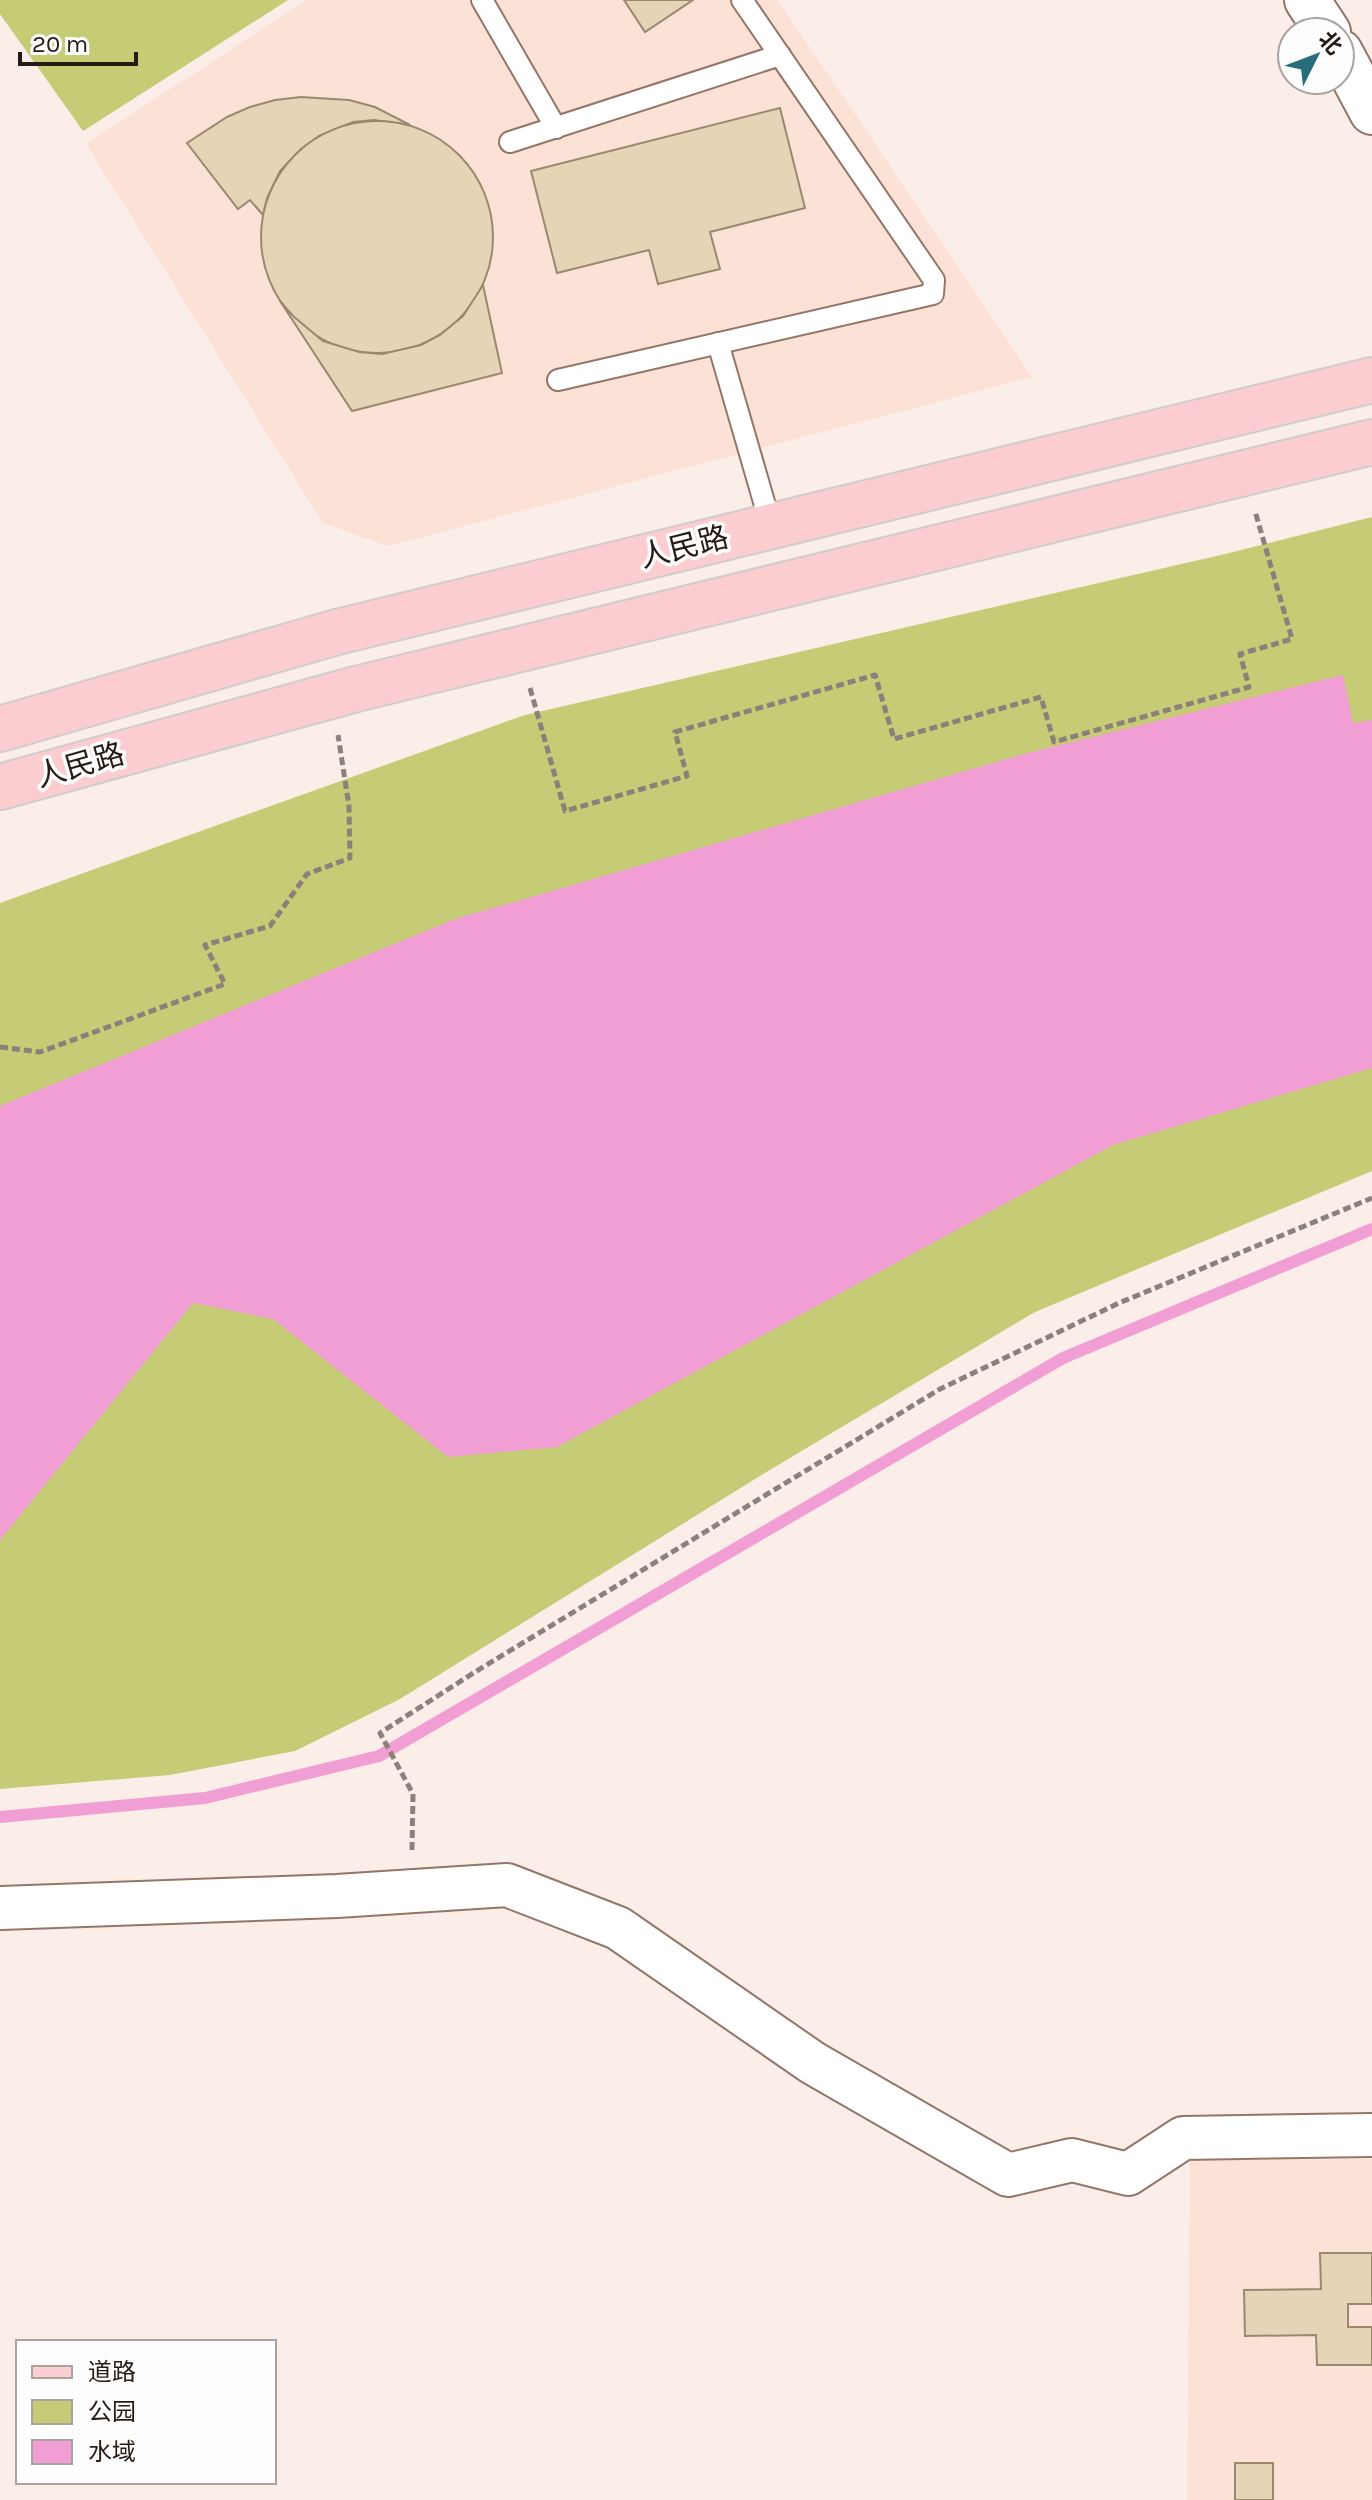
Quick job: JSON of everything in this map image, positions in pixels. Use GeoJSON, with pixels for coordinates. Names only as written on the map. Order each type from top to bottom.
{"type":"FeatureCollection","features":[{"type":"Feature","properties":{"kind":"main road","name":"人民路"},"geometry":{"type":"LineString","coordinates":[[0,729],[337,632],[1372,380]]}},
{"type":"Feature","properties":{"kind":"main road","name":"人民路"},"geometry":{"type":"LineString","coordinates":[[0,787],[332,695],[1372,442]]}},
{"type":"Feature","properties":{"kind":"street"},"geometry":{"type":"LineString","coordinates":[[1356,82],[1372,112]]}},
{"type":"Feature","properties":{"kind":"street"},"geometry":{"type":"LineString","coordinates":[[0,1908],[507,1885],[618,1928],[813,2063],[1008,2175],[1072,2160],[1128,2174],[1183,2138],[1372,2135]]}},
{"type":"Feature","properties":{"kind":"lane"},"geometry":{"type":"LineString","coordinates":[[482,0],[556,128]]}},
{"type":"Feature","properties":{"kind":"lane"},"geometry":{"type":"LineString","coordinates":[[558,380],[933,294],[934,280],[742,0]]}},
{"type":"Feature","properties":{"kind":"lane"},"geometry":{"type":"LineString","coordinates":[[510,142],[780,55]]}},
{"type":"Feature","properties":{"kind":"lane"},"geometry":{"type":"LineString","coordinates":[[718,343],[771,526]]}},
{"type":"Feature","properties":{"kind":"path"},"geometry":{"type":"LineString","coordinates":[[518,649],[565,811],[687,776],[675,732],[875,675],[894,739],[1041,697],[1054,742],[1249,687],[1240,654],[1292,639],[1244,472]]}},
{"type":"Feature","properties":{"kind":"path"},"geometry":{"type":"LineString","coordinates":[[0,1047],[40,1052],[225,984],[205,945],[270,926],[307,874],[350,858],[349,806],[332,695]]}},
{"type":"Feature","properties":{"kind":"path"},"geometry":{"type":"LineString","coordinates":[[412,1891],[413,1794],[380,1733],[940,1389],[1119,1303],[1372,1198]]}},
{"type":"Feature","properties":{"kind":"shaded area"},"geometry":{"type":"Polygon","coordinates":[[[307,0],[778,0],[1032,377],[388,546],[323,523],[86,144],[307,0]]]}},
{"type":"Feature","properties":{"kind":"shaded area"},"geometry":{"type":"Polygon","coordinates":[[[1372,2159],[1372,2500],[1187,2500],[1190,2160],[1372,2159]]]}},
{"type":"Feature","properties":{"kind":"green space"},"geometry":{"type":"Polygon","coordinates":[[[0,0],[288,0],[83,131],[0,14],[0,0]]]}},
{"type":"Feature","properties":{"kind":"green space"},"geometry":{"type":"Polygon","coordinates":[[[1372,517],[1372,1171],[1035,1312],[768,1471],[400,1699],[295,1751],[170,1775],[0,1789],[0,903],[525,715],[1225,554],[1372,517]]]}},
{"type":"Feature","properties":{"kind":"water"},"geometry":{"type":"Polygon","coordinates":[[[1343,675],[1353,723],[1372,720],[1372,1068],[1113,1145],[557,1447],[448,1457],[273,1319],[193,1303],[0,1540],[0,1106],[455,919],[1024,754],[1343,675]]]}},
{"type":"Feature","properties":{"kind":"building"},"geometry":{"type":"Polygon","coordinates":[[[624,0],[693,0],[645,32],[624,0]]]}},
{"type":"Feature","properties":{"kind":"building"},"geometry":{"type":"Polygon","coordinates":[[[301,97],[349,100],[375,107],[410,125],[374,120],[353,122],[319,136],[280,171],[263,215],[250,200],[238,209],[187,143],[227,117],[250,107],[301,97]]]}},
{"type":"Feature","properties":{"kind":"building"},"geometry":{"type":"Polygon","coordinates":[[[780,108],[805,208],[710,232],[720,269],[658,284],[649,250],[557,273],[531,171],[780,108]]]}},
{"type":"Feature","properties":{"kind":"building"},"geometry":{"type":"Polygon","coordinates":[[[377,121],[400,123],[422,130],[442,140],[459,155],[474,172],[484,192],[491,214],[491,260],[484,282],[474,302],[459,319],[442,334],[422,344],[400,351],[377,353],[354,351],[332,344],[312,334],[295,319],[280,302],[270,282],[263,260],[261,237],[263,214],[270,192],[280,172],[295,155],[312,140],[332,130],[354,123],[377,121]]]}},
{"type":"Feature","properties":{"kind":"building"},"geometry":{"type":"Polygon","coordinates":[[[483,285],[502,373],[352,411],[280,301],[323,341],[359,352],[382,354],[421,345],[440,335],[463,316],[483,285]]]}},
{"type":"Feature","properties":{"kind":"building"},"geometry":{"type":"Polygon","coordinates":[[[1320,2253],[1372,2253],[1372,2304],[1348,2304],[1348,2327],[1372,2327],[1372,2365],[1317,2365],[1316,2335],[1245,2336],[1244,2290],[1321,2289],[1320,2253]]]}},
{"type":"Feature","properties":{"kind":"building"},"geometry":{"type":"Polygon","coordinates":[[[1235,2463],[1273,2463],[1273,2500],[1235,2500],[1235,2463]]]}},
{"type":"Feature","properties":{"kind":"waterway"},"geometry":{"type":"LineString","coordinates":[[0,1817],[205,1798],[379,1756],[1063,1358],[1372,1229]]}}]}
